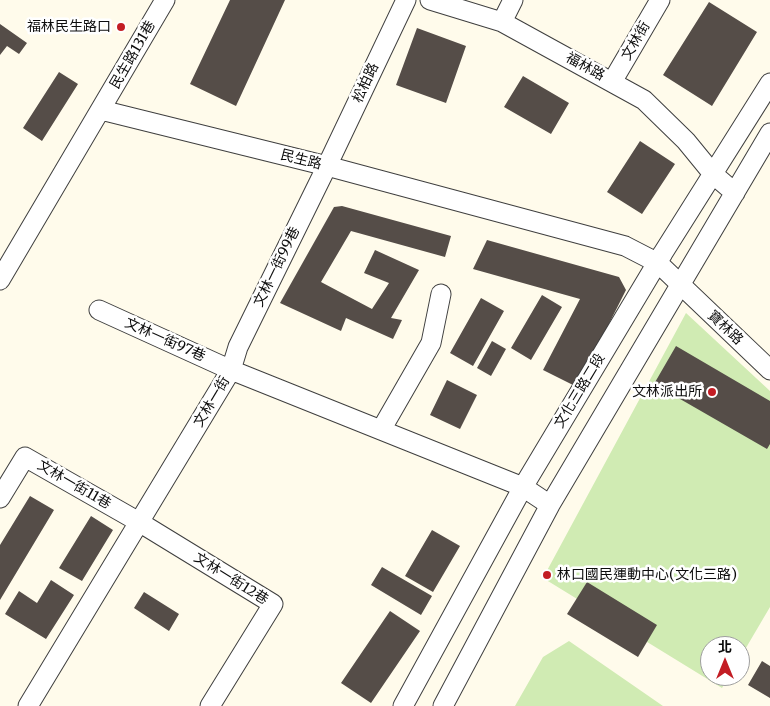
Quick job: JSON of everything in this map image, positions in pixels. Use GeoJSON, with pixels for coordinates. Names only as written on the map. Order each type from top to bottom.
{"type":"FeatureCollection","features":[{"type":"Feature","properties":{"kind":"street","name":"民生路131巷"},"geometry":{"type":"LineString","coordinates":[[102,110],[165,0]]}},
{"type":"Feature","properties":{"kind":"street","name":"松柏路"},"geometry":{"type":"LineString","coordinates":[[327,166],[406,0]]}},
{"type":"Feature","properties":{"kind":"street","name":"福林路"},"geometry":{"type":"LineString","coordinates":[[430,0],[502,22],[644,100],[686,141],[713,174],[735,194]]}},
{"type":"Feature","properties":{"kind":"street"},"geometry":{"type":"LineString","coordinates":[[502,22],[513,0]]}},
{"type":"Feature","properties":{"kind":"street","name":"文林街"},"geometry":{"type":"LineString","coordinates":[[612,82],[660,0]]}},
{"type":"Feature","properties":{"kind":"street","name":"文化三路二段"},"geometry":{"type":"LineString","coordinates":[[403,706],[523,487],[658,263],[770,84]]}},
{"type":"Feature","properties":{"kind":"street","name":"民生路"},"geometry":{"type":"LineString","coordinates":[[102,110],[327,166],[625,246],[658,263],[680,286]]}},
{"type":"Feature","properties":{"kind":"street"},"geometry":{"type":"LineString","coordinates":[[0,280],[102,110]]}},
{"type":"Feature","properties":{"kind":"street"},"geometry":{"type":"LineString","coordinates":[[443,706],[550,505],[770,134]]}},
{"type":"Feature","properties":{"kind":"street","name":"文林一街99巷"},"geometry":{"type":"LineString","coordinates":[[231,370],[238,347],[327,166]]}},
{"type":"Feature","properties":{"kind":"street","name":"寶林路"},"geometry":{"type":"LineString","coordinates":[[680,286],[770,370]]}},
{"type":"Feature","properties":{"kind":"street"},"geometry":{"type":"LineString","coordinates":[[381,430],[431,343],[441,294]]}},
{"type":"Feature","properties":{"kind":"street","name":"文林一街97巷"},"geometry":{"type":"LineString","coordinates":[[99,310],[231,370]]}},
{"type":"Feature","properties":{"kind":"street","name":"文林一街"},"geometry":{"type":"LineString","coordinates":[[28,706],[231,370],[523,487],[550,505]]}},
{"type":"Feature","properties":{"kind":"street","name":"文林一街11巷"},"geometry":{"type":"LineString","coordinates":[[0,498],[25,457],[139,522]]}},
{"type":"Feature","properties":{"kind":"street","name":"文林一街12巷"},"geometry":{"type":"LineString","coordinates":[[139,522],[273,604],[210,706]]}},
{"type":"Feature","properties":{"kind":"green space"},"geometry":{"type":"Polygon","coordinates":[[[686,313],[770,391],[770,607],[750,641],[750,636],[700,636],[700,674],[543,578],[686,313]]]}},
{"type":"Feature","properties":{"kind":"green space"},"geometry":{"type":"Polygon","coordinates":[[[569,641],[663,706],[515,706],[543,657],[569,641]]]}},
{"type":"Feature","properties":{"kind":"building"},"geometry":{"type":"Polygon","coordinates":[[[230,0],[285,0],[236,106],[190,84],[230,0]]]}},
{"type":"Feature","properties":{"kind":"building"},"geometry":{"type":"Polygon","coordinates":[[[709,2],[757,32],[712,106],[663,75],[709,2]]]}},
{"type":"Feature","properties":{"kind":"building"},"geometry":{"type":"Polygon","coordinates":[[[0,24],[27,43],[19,54],[7,46],[0,55],[0,24]]]}},
{"type":"Feature","properties":{"kind":"building"},"geometry":{"type":"Polygon","coordinates":[[[417,28],[466,46],[446,103],[396,85],[417,28]]]}},
{"type":"Feature","properties":{"kind":"building"},"geometry":{"type":"Polygon","coordinates":[[[59,72],[78,84],[42,141],[23,128],[59,72]]]}},
{"type":"Feature","properties":{"kind":"building"},"geometry":{"type":"Polygon","coordinates":[[[523,76],[569,103],[551,134],[504,107],[523,76]]]}},
{"type":"Feature","properties":{"kind":"building"},"geometry":{"type":"Polygon","coordinates":[[[640,141],[675,164],[642,214],[607,192],[640,141]]]}},
{"type":"Feature","properties":{"kind":"building"},"geometry":{"type":"Polygon","coordinates":[[[342,206],[451,236],[445,257],[351,231],[321,282],[372,309],[389,283],[364,273],[375,250],[419,270],[391,318],[402,320],[393,339],[346,318],[341,331],[280,303],[334,207],[342,206]]]}},
{"type":"Feature","properties":{"kind":"building"},"geometry":{"type":"Polygon","coordinates":[[[487,240],[619,277],[626,290],[577,387],[543,370],[580,299],[473,269],[487,240]]]}},
{"type":"Feature","properties":{"kind":"building"},"geometry":{"type":"Polygon","coordinates":[[[542,295],[562,307],[531,360],[511,348],[542,295]]]}},
{"type":"Feature","properties":{"kind":"building"},"geometry":{"type":"Polygon","coordinates":[[[481,298],[504,311],[473,366],[450,353],[481,298]]]}},
{"type":"Feature","properties":{"kind":"building"},"geometry":{"type":"Polygon","coordinates":[[[492,341],[506,349],[491,376],[477,368],[492,341]]]}},
{"type":"Feature","properties":{"kind":"building","name":"文林派出所"},"geometry":{"type":"Polygon","coordinates":[[[676,346],[770,401],[770,444],[767,449],[654,384],[676,346]]]}},
{"type":"Feature","properties":{"kind":"building"},"geometry":{"type":"Polygon","coordinates":[[[447,380],[477,395],[460,429],[430,415],[447,380]]]}},
{"type":"Feature","properties":{"kind":"building"},"geometry":{"type":"Polygon","coordinates":[[[30,496],[54,510],[0,600],[0,545],[30,496]]]}},
{"type":"Feature","properties":{"kind":"building"},"geometry":{"type":"Polygon","coordinates":[[[91,516],[113,530],[82,581],[59,568],[91,516]]]}},
{"type":"Feature","properties":{"kind":"building"},"geometry":{"type":"Polygon","coordinates":[[[432,530],[460,546],[433,592],[405,576],[432,530]]]}},
{"type":"Feature","properties":{"kind":"building"},"geometry":{"type":"Polygon","coordinates":[[[382,567],[432,596],[421,615],[371,585],[382,567]]]}},
{"type":"Feature","properties":{"kind":"building"},"geometry":{"type":"Polygon","coordinates":[[[51,580],[74,595],[46,639],[5,614],[19,591],[37,603],[51,580]]]}},
{"type":"Feature","properties":{"kind":"building"},"geometry":{"type":"Polygon","coordinates":[[[587,582],[657,625],[638,657],[567,614],[587,582]]]}},
{"type":"Feature","properties":{"kind":"building"},"geometry":{"type":"Polygon","coordinates":[[[144,592],[179,614],[169,631],[134,608],[144,592]]]}},
{"type":"Feature","properties":{"kind":"building"},"geometry":{"type":"Polygon","coordinates":[[[390,611],[420,631],[371,703],[341,683],[390,611]]]}},
{"type":"Feature","properties":{"kind":"building"},"geometry":{"type":"Polygon","coordinates":[[[762,661],[770,666],[770,698],[750,686],[750,682],[762,661]]]}},
{"type":"Feature","properties":{"kind":"place","name":"福林民生路口"},"geometry":{"type":"Point","coordinates":[121,27]}},
{"type":"Feature","properties":{"kind":"place","name":"文林派出所"},"geometry":{"type":"Point","coordinates":[712,392]}},
{"type":"Feature","properties":{"kind":"place","name":"林口國民運動中心(文化三路)"},"geometry":{"type":"Point","coordinates":[547,575]}}]}
